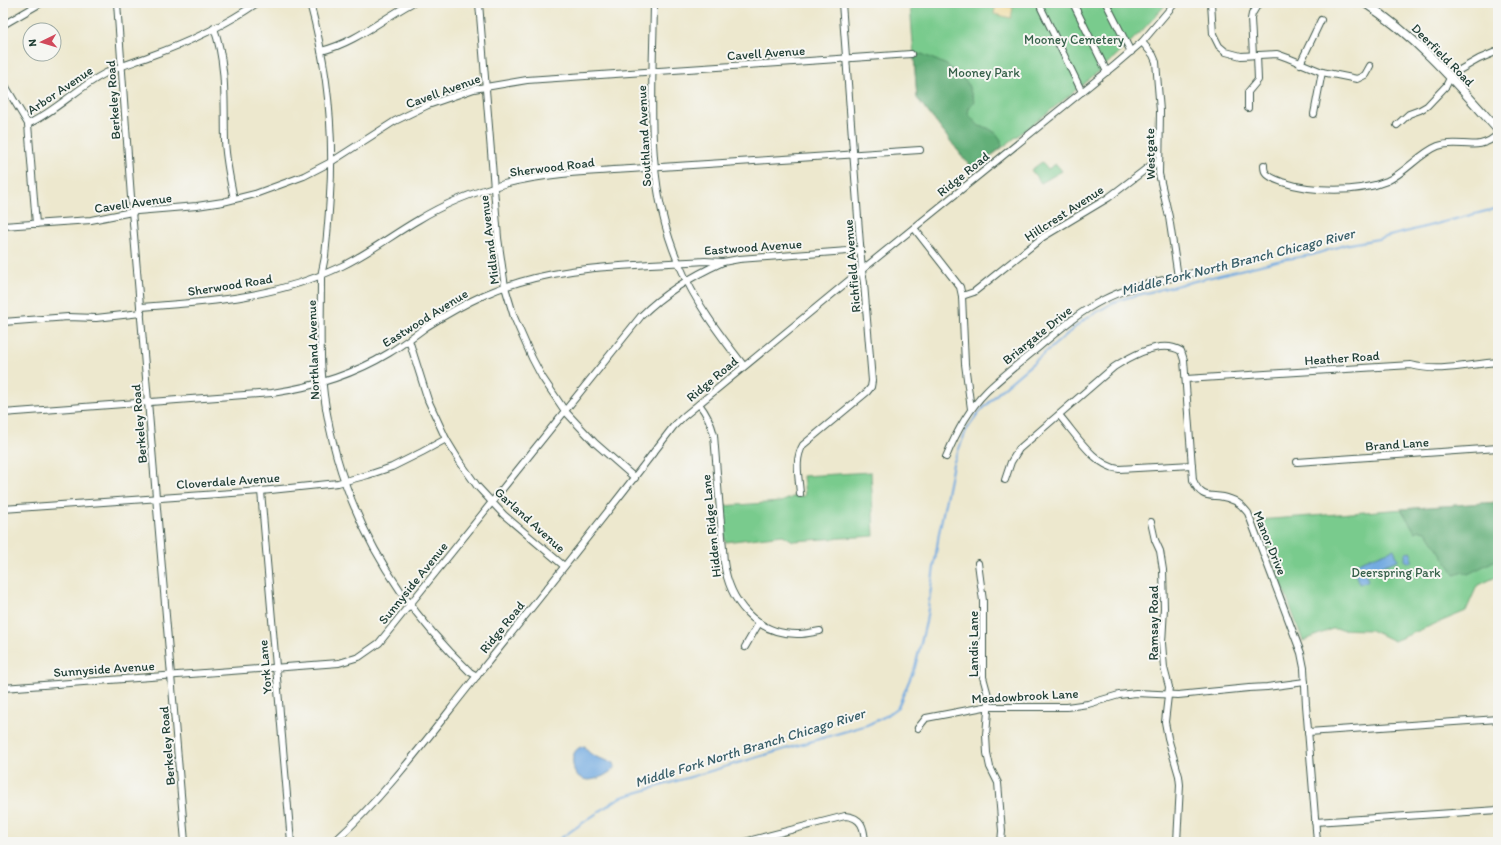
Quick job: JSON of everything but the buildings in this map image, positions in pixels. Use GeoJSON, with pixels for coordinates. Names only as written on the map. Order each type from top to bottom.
{"type":"FeatureCollection","features":[{"type":"Feature","properties":{"kind":"main road","name":"Deerfield Road"},"geometry":{"type":"LineString","coordinates":[[1365,3],[1375,6],[1451,76],[1498,130]]}},
{"type":"Feature","properties":{"kind":"street"},"geometry":{"type":"LineString","coordinates":[[3,25],[41,3]]}},
{"type":"Feature","properties":{"kind":"street","name":"Berkeley Road"},"geometry":{"type":"LineString","coordinates":[[117,3],[140,310],[186,842]]}},
{"type":"Feature","properties":{"kind":"street","name":"Arbor Avenue"},"geometry":{"type":"LineString","coordinates":[[28,124],[43,117],[89,82],[105,73],[184,43],[214,28],[257,3]]}},
{"type":"Feature","properties":{"kind":"street","name":"Northland Avenue"},"geometry":{"type":"LineString","coordinates":[[310,3],[321,51],[328,98],[332,151],[328,225],[321,275],[320,317],[323,382],[329,424],[344,481],[361,523],[376,553],[410,605],[437,638],[470,672],[476,676]]}},
{"type":"Feature","properties":{"kind":"street"},"geometry":{"type":"LineString","coordinates":[[321,51],[360,36],[412,3]]}},
{"type":"Feature","properties":{"kind":"street","name":"Midland Avenue"},"geometry":{"type":"LineString","coordinates":[[479,3],[498,238],[505,286],[514,317],[527,348],[542,377],[565,411],[595,443],[635,478]]}},
{"type":"Feature","properties":{"kind":"street","name":"Southland Avenue"},"geometry":{"type":"LineString","coordinates":[[654,3],[653,72],[655,168],[664,218],[678,263],[686,280],[706,315],[744,366]]}},
{"type":"Feature","properties":{"kind":"street","name":"Richfield Avenue"},"geometry":{"type":"LineString","coordinates":[[800,494],[797,460],[803,445],[867,392],[871,387],[872,381],[862,271],[842,3]]}},
{"type":"Feature","properties":{"kind":"street"},"geometry":{"type":"LineString","coordinates":[[1040,3],[1041,8],[1082,92]]}},
{"type":"Feature","properties":{"kind":"street"},"geometry":{"type":"LineString","coordinates":[[1073,3],[1107,72]]}},
{"type":"Feature","properties":{"kind":"street"},"geometry":{"type":"LineString","coordinates":[[1106,3],[1130,52]]}},
{"type":"Feature","properties":{"kind":"street","name":"Ridge Road"},"geometry":{"type":"LineString","coordinates":[[334,842],[357,821],[379,796],[635,478],[673,427],[744,366],[1107,72],[1142,42],[1175,3]]}},
{"type":"Feature","properties":{"kind":"street"},"geometry":{"type":"LineString","coordinates":[[1211,3],[1213,34],[1219,46],[1226,52],[1236,55],[1277,54],[1322,72],[1357,78],[1365,75],[1370,66]]}},
{"type":"Feature","properties":{"kind":"street"},"geometry":{"type":"LineString","coordinates":[[1248,108],[1248,92],[1258,80],[1250,19],[1258,4]]}},
{"type":"Feature","properties":{"kind":"street"},"geometry":{"type":"LineString","coordinates":[[1300,64],[1321,20]]}},
{"type":"Feature","properties":{"kind":"street"},"geometry":{"type":"LineString","coordinates":[[214,28],[218,39],[224,72],[227,157],[234,198]]}},
{"type":"Feature","properties":{"kind":"street","name":"Westgate"},"geometry":{"type":"LineString","coordinates":[[1142,42],[1153,54],[1156,62],[1160,112],[1160,181],[1169,217],[1178,277]]}},
{"type":"Feature","properties":{"kind":"street"},"geometry":{"type":"LineString","coordinates":[[1397,125],[1409,114],[1427,106],[1446,86],[1451,76],[1467,65],[1498,51]]}},
{"type":"Feature","properties":{"kind":"street","name":"Cavell Avenue"},"geometry":{"type":"LineString","coordinates":[[3,226],[91,220],[132,211],[198,206],[272,189],[304,176],[331,162],[371,135],[413,112],[474,89],[527,80],[911,54]]}},
{"type":"Feature","properties":{"kind":"street"},"geometry":{"type":"LineString","coordinates":[[1314,114],[1322,72]]}},
{"type":"Feature","properties":{"kind":"street"},"geometry":{"type":"LineString","coordinates":[[3,82],[28,124],[36,224]]}},
{"type":"Feature","properties":{"kind":"street"},"geometry":{"type":"LineString","coordinates":[[1264,165],[1265,171],[1271,177],[1294,186],[1321,190],[1356,188],[1374,185],[1393,178],[1434,148],[1452,143],[1474,146],[1490,140],[1498,134]]}},
{"type":"Feature","properties":{"kind":"street","name":"Sherwood Road"},"geometry":{"type":"LineString","coordinates":[[3,322],[68,316],[103,318],[140,310],[252,296],[296,284],[321,275],[368,252],[417,220],[461,198],[494,187],[546,176],[920,150]]}},
{"type":"Feature","properties":{"kind":"street","name":"Hillcrest Avenue"},"geometry":{"type":"LineString","coordinates":[[962,296],[969,295],[974,292],[1042,237],[1108,198],[1150,166],[1159,162]]}},
{"type":"Feature","properties":{"kind":"street"},"geometry":{"type":"LineString","coordinates":[[914,228],[960,287],[962,296],[965,364],[971,409]]}},
{"type":"Feature","properties":{"kind":"street","name":"Eastwood Avenue"},"geometry":{"type":"LineString","coordinates":[[3,413],[272,393],[299,389],[323,382],[365,366],[389,354],[438,320],[460,307],[505,286],[545,276],[579,270],[705,261],[723,262],[739,259],[861,250]]}},
{"type":"Feature","properties":{"kind":"street","name":"Sunnyside Avenue"},"geometry":{"type":"LineString","coordinates":[[3,688],[339,664],[359,657],[379,643],[641,316],[665,294],[686,280],[723,262]]}},
{"type":"Feature","properties":{"kind":"street"},"geometry":{"type":"LineString","coordinates":[[1178,277],[1193,273]]}},
{"type":"Feature","properties":{"kind":"street","name":"Briargate Drive"},"geometry":{"type":"LineString","coordinates":[[946,457],[960,427],[971,409],[994,385],[1085,310],[1103,300],[1128,290],[1178,277]]}},
{"type":"Feature","properties":{"kind":"street","name":"Garland Avenue"},"geometry":{"type":"LineString","coordinates":[[409,340],[428,400],[446,438],[460,462],[491,502],[515,525],[564,566]]}},
{"type":"Feature","properties":{"kind":"street","name":"Manor Drive"},"geometry":{"type":"LineString","coordinates":[[1059,415],[1114,367],[1125,360],[1142,352],[1164,347],[1176,349],[1183,354],[1193,480],[1196,488],[1207,496],[1230,498],[1243,507],[1251,519],[1301,653],[1304,668],[1317,842]]}},
{"type":"Feature","properties":{"kind":"street","name":"Heather Road"},"geometry":{"type":"LineString","coordinates":[[1186,379],[1411,365],[1445,369],[1472,364],[1498,362]]}},
{"type":"Feature","properties":{"kind":"street","name":"Hidden Ridge Lane"},"geometry":{"type":"LineString","coordinates":[[699,404],[705,411],[714,435],[726,577],[729,586],[741,606],[759,623],[768,628],[789,634],[805,634],[820,631]]}},
{"type":"Feature","properties":{"kind":"street"},"geometry":{"type":"LineString","coordinates":[[1004,480],[1011,462],[1019,449],[1059,415],[1093,455],[1103,464],[1112,468],[1119,469],[1192,465]]}},
{"type":"Feature","properties":{"kind":"street","name":"Cloverdale Avenue"},"geometry":{"type":"LineString","coordinates":[[3,509],[156,497],[261,491],[321,485],[368,475],[403,462],[446,438]]}},
{"type":"Feature","properties":{"kind":"street","name":"Brand Lane"},"geometry":{"type":"LineString","coordinates":[[1297,462],[1498,448]]}},
{"type":"Feature","properties":{"kind":"street","name":"York Lane"},"geometry":{"type":"LineString","coordinates":[[261,491],[291,842]]}},
{"type":"Feature","properties":{"kind":"street","name":"Ramsay Road"},"geometry":{"type":"LineString","coordinates":[[1151,522],[1155,540],[1160,551],[1163,570],[1164,608],[1162,644],[1164,668],[1169,687],[1166,711],[1166,730],[1179,776],[1180,785],[1177,842]]}},
{"type":"Feature","properties":{"kind":"street","name":"Landis Lane"},"geometry":{"type":"LineString","coordinates":[[978,563],[984,601],[982,678],[989,699],[986,729],[987,753],[990,767],[998,784],[1002,831],[1001,842]]}},
{"type":"Feature","properties":{"kind":"street"},"geometry":{"type":"LineString","coordinates":[[745,647],[759,623]]}},
{"type":"Feature","properties":{"kind":"street","name":"Meadowbrook Lane"},"geometry":{"type":"LineString","coordinates":[[918,728],[926,718],[989,707],[1068,707],[1088,704],[1119,695],[1136,693],[1168,695],[1267,687],[1305,682]]}},
{"type":"Feature","properties":{"kind":"street"},"geometry":{"type":"LineString","coordinates":[[1308,732],[1498,719]]}},
{"type":"Feature","properties":{"kind":"street"},"geometry":{"type":"LineString","coordinates":[[1315,822],[1498,810]]}},
{"type":"Feature","properties":{"kind":"street"},"geometry":{"type":"LineString","coordinates":[[744,842],[843,816],[852,816],[860,822],[863,827],[865,842]]}},
{"type":"Feature","properties":{"kind":"green space","name":"Mooney Park"},"geometry":{"type":"Polygon","coordinates":[[[910,3],[1167,3],[1146,27],[1099,71],[973,170],[917,98],[910,3]]]}},
{"type":"Feature","properties":{"kind":"green space"},"geometry":{"type":"Polygon","coordinates":[[[922,54],[947,65],[967,82],[974,101],[969,108],[968,114],[979,126],[988,128],[996,133],[1001,140],[1002,147],[973,170],[917,98],[914,56],[922,54]]]}},
{"type":"Feature","properties":{"kind":"green space"},"geometry":{"type":"Polygon","coordinates":[[[1042,162],[1048,169],[1056,164],[1062,171],[1041,183],[1031,170],[1042,162]]]}},
{"type":"Feature","properties":{"kind":"green space"},"geometry":{"type":"Polygon","coordinates":[[[871,472],[874,536],[793,541],[783,535],[725,542],[722,506],[781,502],[795,496],[805,496],[803,476],[871,472]]]}},
{"type":"Feature","properties":{"kind":"green space","name":"Deerspring Park"},"geometry":{"type":"Polygon","coordinates":[[[1498,502],[1498,576],[1477,586],[1466,611],[1394,641],[1371,630],[1332,629],[1303,641],[1258,520],[1498,502]]]}},
{"type":"Feature","properties":{"kind":"green space"},"geometry":{"type":"Polygon","coordinates":[[[1498,502],[1498,559],[1468,574],[1463,572],[1455,575],[1426,531],[1420,530],[1415,532],[1401,509],[1498,502]]]}},
{"type":"Feature","properties":{"kind":"sand"},"geometry":{"type":"Polygon","coordinates":[[[996,3],[1013,7],[1011,18],[994,14],[996,3]]]}},
{"type":"Feature","properties":{"kind":"water"},"geometry":{"type":"Polygon","coordinates":[[[1394,549],[1398,560],[1365,572],[1368,581],[1359,584],[1352,565],[1394,549]]]}},
{"type":"Feature","properties":{"kind":"water"},"geometry":{"type":"Polygon","coordinates":[[[1412,552],[1412,563],[1405,561],[1405,553],[1412,552]]]}},
{"type":"Feature","properties":{"kind":"water"},"geometry":{"type":"Polygon","coordinates":[[[585,746],[589,753],[614,763],[615,767],[613,770],[599,778],[592,780],[585,780],[576,775],[573,766],[574,753],[580,747],[585,746]]]}},
{"type":"Feature","properties":{"kind":"waterway","name":"Middle Fork North Branch Chicago River"},"geometry":{"type":"LineString","coordinates":[[555,842],[619,798],[867,725],[884,717],[898,707],[915,667],[926,622],[939,533],[953,464],[966,431],[977,415],[1001,390],[1085,319],[1111,304],[1126,298],[1281,260],[1312,255],[1344,245],[1378,239],[1498,208]]}},
{"type":"Feature","properties":{"kind":"park label","name":"Mooney Cemetery"},"geometry":{"type":"Point","coordinates":[1074,39]}}]}
